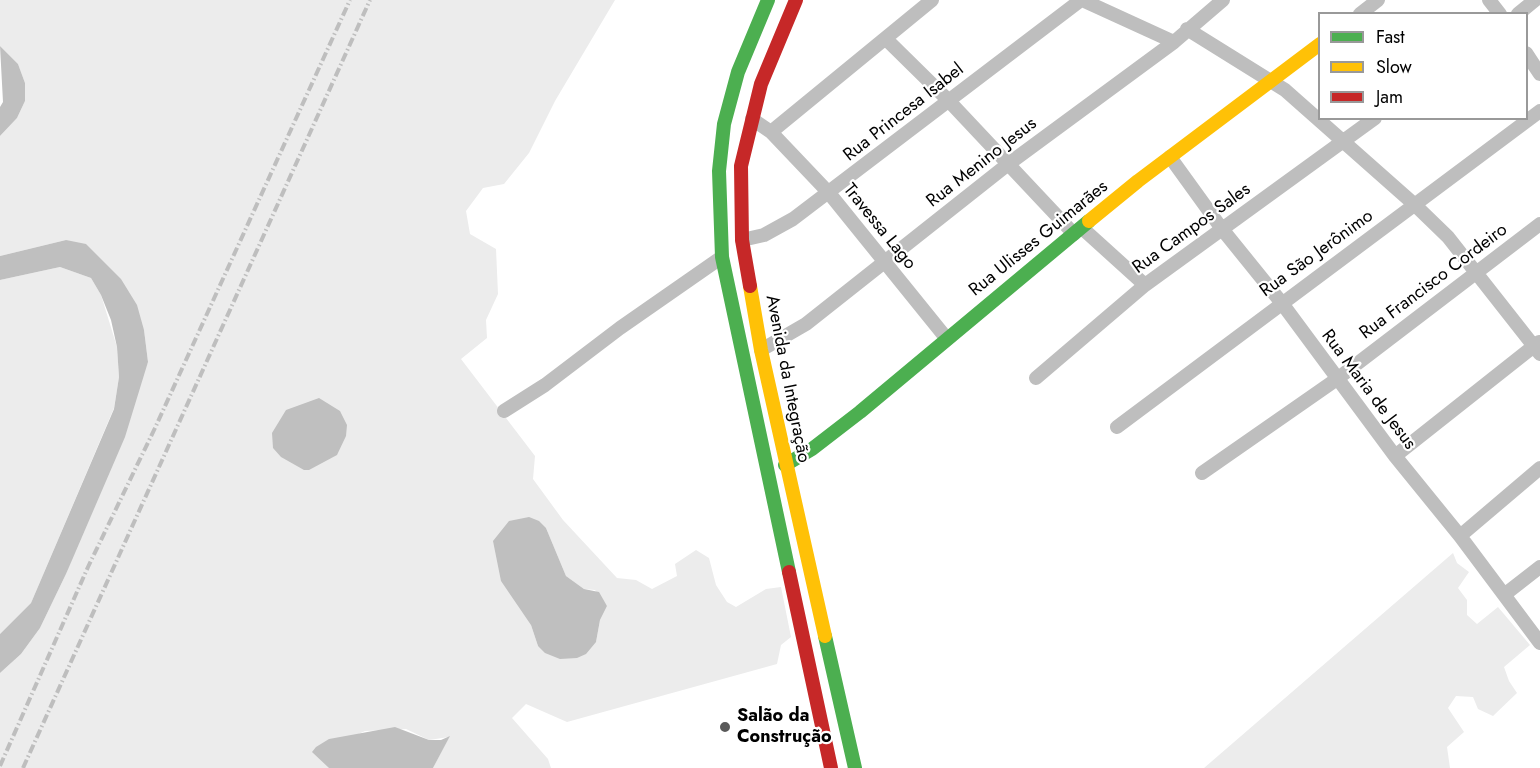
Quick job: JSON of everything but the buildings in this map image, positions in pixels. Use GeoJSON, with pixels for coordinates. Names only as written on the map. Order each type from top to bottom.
{"type":"FeatureCollection","features":[{"type":"Feature","properties":{"kind":"main road","name":"Avenida da Integração"},"geometry":{"type":"LineString","coordinates":[[768,0],[738,72],[724,124],[719,171],[722,257],[831,768]]}},
{"type":"Feature","properties":{"kind":"main road","name":"Avenida da Integração"},"geometry":{"type":"LineString","coordinates":[[796,0],[761,84],[741,166],[742,240],[761,350],[785,465],[812,573],[855,768]]}},
{"type":"Feature","properties":{"kind":"main road","name":"Rua Ulisses Guimarães"},"geometry":{"type":"LineString","coordinates":[[785,465],[812,449],[860,412],[1170,157],[1318,45]]}},
{"type":"Feature","properties":{"kind":"main road"},"geometry":{"type":"LineString","coordinates":[[791,578],[812,573]]}},
{"type":"Feature","properties":{"kind":"main road"},"geometry":{"type":"LineString","coordinates":[[797,610],[818,605]]}},
{"type":"Feature","properties":{"kind":"street"},"geometry":{"type":"LineString","coordinates":[[771,132],[932,0]]}},
{"type":"Feature","properties":{"kind":"street"},"geometry":{"type":"LineString","coordinates":[[1082,0],[1174,42]]}},
{"type":"Feature","properties":{"kind":"street","name":"Rua Princesa Isabel"},"geometry":{"type":"LineString","coordinates":[[742,240],[776,230],[829,193],[1082,0]]}},
{"type":"Feature","properties":{"kind":"street","name":"Rua Menino Jesus"},"geometry":{"type":"LineString","coordinates":[[761,350],[806,324],[1007,165],[1174,42],[1187,28],[1223,0]]}},
{"type":"Feature","properties":{"kind":"street"},"geometry":{"type":"LineString","coordinates":[[1363,12],[1378,0]]}},
{"type":"Feature","properties":{"kind":"street"},"geometry":{"type":"LineString","coordinates":[[1489,0],[1498,12]]}},
{"type":"Feature","properties":{"kind":"street"},"geometry":{"type":"LineString","coordinates":[[1520,12],[1535,0]]}},
{"type":"Feature","properties":{"kind":"street"},"geometry":{"type":"LineString","coordinates":[[1187,28],[1285,90],[1318,119]]}},
{"type":"Feature","properties":{"kind":"street"},"geometry":{"type":"LineString","coordinates":[[886,39],[948,100],[1007,165],[1078,231],[1145,285]]}},
{"type":"Feature","properties":{"kind":"street"},"geometry":{"type":"LineString","coordinates":[[1528,55],[1540,74]]}},
{"type":"Feature","properties":{"kind":"street","name":"Rua São Jerônimo"},"geometry":{"type":"LineString","coordinates":[[1117,427],[1281,302],[1540,111]]}},
{"type":"Feature","properties":{"kind":"street","name":"Travessa Lago"},"geometry":{"type":"LineString","coordinates":[[752,119],[771,132],[829,193],[947,339]]}},
{"type":"Feature","properties":{"kind":"street"},"geometry":{"type":"LineString","coordinates":[[1320,120],[1448,237],[1475,274],[1538,347],[1395,456]]}},
{"type":"Feature","properties":{"kind":"street","name":"Rua Campos Sales"},"geometry":{"type":"LineString","coordinates":[[1036,378],[1145,285],[1372,120]]}},
{"type":"Feature","properties":{"kind":"street","name":"Rua Maria de Jesus"},"geometry":{"type":"LineString","coordinates":[[1170,157],[1222,229],[1281,302],[1395,456],[1460,536],[1540,643]]}},
{"type":"Feature","properties":{"kind":"street","name":"Rua Francisco Cordeiro"},"geometry":{"type":"LineString","coordinates":[[1202,473],[1337,379],[1540,224]]}},
{"type":"Feature","properties":{"kind":"street"},"geometry":{"type":"LineString","coordinates":[[504,411],[545,385],[620,328],[722,257]]}},
{"type":"Feature","properties":{"kind":"street"},"geometry":{"type":"LineString","coordinates":[[1460,536],[1540,468]]}},
{"type":"Feature","properties":{"kind":"street"},"geometry":{"type":"LineString","coordinates":[[1504,595],[1540,567]]}},
{"type":"Feature","properties":{"kind":"shaded area"},"geometry":{"type":"Polygon","coordinates":[[[0,0],[615,0],[555,101],[529,153],[504,184],[483,188],[466,211],[470,234],[496,249],[498,294],[486,320],[487,338],[461,359],[535,456],[533,479],[563,520],[617,578],[636,580],[652,589],[677,576],[675,564],[696,550],[709,558],[716,585],[727,602],[736,607],[766,589],[781,587],[791,637],[781,645],[777,664],[567,722],[526,704],[512,718],[548,759],[551,768],[433,768],[449,737],[429,740],[406,729],[365,731],[350,738],[329,739],[329,768],[0,768],[0,673],[21,654],[40,628],[66,574],[148,362],[144,330],[66,240],[0,256],[0,136],[17,118],[25,101],[25,83],[18,64],[0,46],[0,0]],[[546,528],[531,625],[538,646],[596,642],[600,620],[607,606],[595,590],[584,589],[566,576],[546,528]]]}},
{"type":"Feature","properties":{"kind":"shaded area"},"geometry":{"type":"Polygon","coordinates":[[[0,46],[18,64],[25,83],[25,101],[17,118],[0,136],[0,107],[3,102],[0,46]]]}},
{"type":"Feature","properties":{"kind":"shaded area"},"geometry":{"type":"Polygon","coordinates":[[[66,240],[86,244],[121,279],[137,305],[144,330],[148,362],[125,437],[66,574],[40,628],[21,654],[0,673],[0,634],[31,603],[114,409],[119,377],[117,347],[111,320],[91,278],[60,267],[0,280],[0,256],[66,240]]]}},
{"type":"Feature","properties":{"kind":"shaded area"},"geometry":{"type":"Polygon","coordinates":[[[60,267],[91,278],[101,295],[117,347],[119,377],[114,408],[31,603],[0,634],[0,280],[60,267]]]}},
{"type":"Feature","properties":{"kind":"shaded area"},"geometry":{"type":"Polygon","coordinates":[[[319,398],[340,411],[347,425],[346,436],[337,455],[309,470],[304,470],[281,457],[273,448],[272,433],[286,410],[319,398]]]}},
{"type":"Feature","properties":{"kind":"shaded area"},"geometry":{"type":"Polygon","coordinates":[[[529,517],[539,521],[546,528],[566,576],[584,589],[599,592],[607,606],[600,620],[596,642],[586,654],[577,658],[560,659],[545,653],[538,646],[531,625],[501,581],[493,541],[509,521],[529,517]]]}},
{"type":"Feature","properties":{"kind":"shaded area"},"geometry":{"type":"Polygon","coordinates":[[[1453,553],[1457,563],[1469,572],[1458,588],[1467,600],[1467,615],[1477,624],[1498,607],[1530,645],[1504,667],[1517,693],[1493,716],[1478,709],[1473,697],[1456,696],[1448,708],[1464,732],[1447,747],[1450,768],[1204,768],[1453,553]]]}},
{"type":"Feature","properties":{"kind":"shaded area"},"geometry":{"type":"Polygon","coordinates":[[[395,727],[429,740],[441,740],[450,736],[433,768],[329,768],[312,752],[329,739],[395,727]]]}},
{"type":"Feature","properties":{"kind":"railway"},"geometry":{"type":"LineString","coordinates":[[0,766],[88,567],[155,428],[350,0]]}},
{"type":"Feature","properties":{"kind":"railway"},"geometry":{"type":"LineString","coordinates":[[23,768],[370,0]]}},
{"type":"Feature","properties":{"kind":"traffic: fast"},"geometry":{"type":"LineString","coordinates":[[768,0],[738,72],[724,124],[719,171],[722,257],[789,572]]}},
{"type":"Feature","properties":{"kind":"traffic: fast"},"geometry":{"type":"LineString","coordinates":[[785,465],[812,449],[860,412],[1089,221]]}},
{"type":"Feature","properties":{"kind":"traffic: fast"},"geometry":{"type":"LineString","coordinates":[[825,636],[855,768]]}},
{"type":"Feature","properties":{"kind":"traffic: slow"},"geometry":{"type":"LineString","coordinates":[[1089,221],[1138,181],[1318,46]]}},
{"type":"Feature","properties":{"kind":"traffic: slow"},"geometry":{"type":"LineString","coordinates":[[750,286],[761,350],[825,636]]}},
{"type":"Feature","properties":{"kind":"traffic: jam"},"geometry":{"type":"LineString","coordinates":[[750,286],[742,240],[741,166],[761,84],[796,0]]}},
{"type":"Feature","properties":{"kind":"traffic: jam"},"geometry":{"type":"LineString","coordinates":[[789,572],[831,768]]}},
{"type":"Feature","properties":{"kind":"place","name":"Salão da Construção"},"geometry":{"type":"Point","coordinates":[725,727]}}]}
